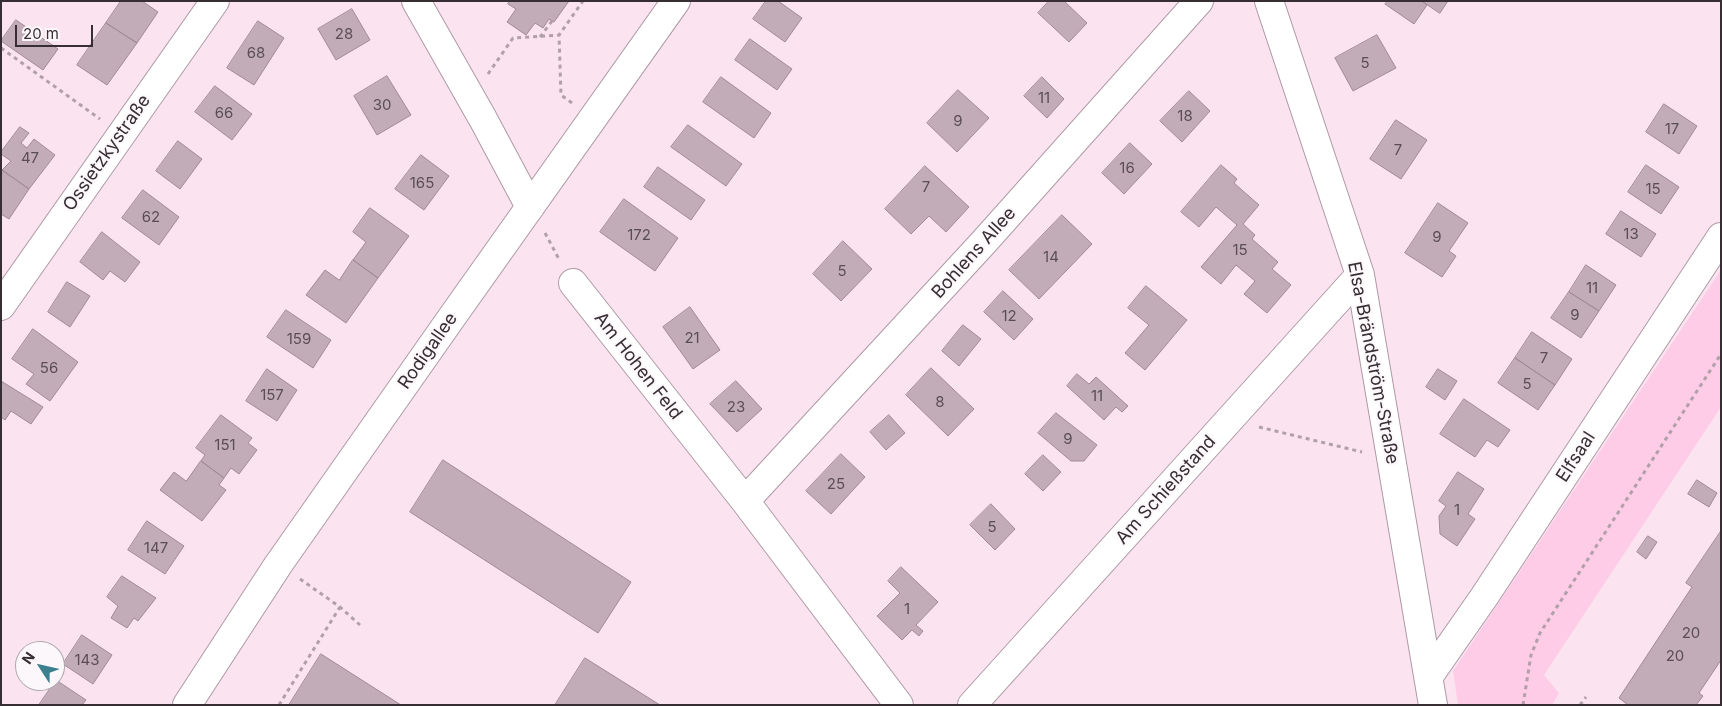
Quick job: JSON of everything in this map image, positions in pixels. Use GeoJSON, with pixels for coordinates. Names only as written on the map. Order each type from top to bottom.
{"type":"FeatureCollection","features":[{"type":"Feature","properties":{"kind":"street","name":"Ossietzkystraße"},"geometry":{"type":"LineString","coordinates":[[1,306],[215,1]]}},
{"type":"Feature","properties":{"kind":"street"},"geometry":{"type":"LineString","coordinates":[[416,1],[471,96],[530,207]]}},
{"type":"Feature","properties":{"kind":"street","name":"Rodigallee"},"geometry":{"type":"LineString","coordinates":[[187,705],[278,565],[676,1]]}},
{"type":"Feature","properties":{"kind":"street","name":"Bohlens Allee"},"geometry":{"type":"LineString","coordinates":[[745,501],[983,243],[1199,1]]}},
{"type":"Feature","properties":{"kind":"street","name":"Elsa-Brändström-Straße"},"geometry":{"type":"LineString","coordinates":[[1269,1],[1360,276],[1434,705]]}},
{"type":"Feature","properties":{"kind":"street","name":"Elfsaal"},"geometry":{"type":"LineString","coordinates":[[1428,676],[1489,589],[1721,237]]}},
{"type":"Feature","properties":{"kind":"street","name":"Am Schießstand"},"geometry":{"type":"LineString","coordinates":[[972,705],[1360,276]]}},
{"type":"Feature","properties":{"kind":"street","name":"Am Hohen Feld"},"geometry":{"type":"LineString","coordinates":[[572,283],[745,501],[899,705]]}},
{"type":"Feature","properties":{"kind":"path"},"geometry":{"type":"LineString","coordinates":[[583,1],[559,35],[562,95],[593,118]]}},
{"type":"Feature","properties":{"kind":"path"},"geometry":{"type":"LineString","coordinates":[[540,37],[552,21]]}},
{"type":"Feature","properties":{"kind":"path"},"geometry":{"type":"LineString","coordinates":[[471,96],[513,38],[559,35]]}},
{"type":"Feature","properties":{"kind":"path"},"geometry":{"type":"LineString","coordinates":[[1,48],[120,134]]}},
{"type":"Feature","properties":{"kind":"path"},"geometry":{"type":"LineString","coordinates":[[530,207],[572,283]]}},
{"type":"Feature","properties":{"kind":"path"},"geometry":{"type":"LineString","coordinates":[[1523,705],[1531,655],[1540,633],[1721,354]]}},
{"type":"Feature","properties":{"kind":"path"},"geometry":{"type":"LineString","coordinates":[[1229,420],[1360,451],[1394,470]]}},
{"type":"Feature","properties":{"kind":"path"},"geometry":{"type":"LineString","coordinates":[[278,565],[340,607],[360,626]]}},
{"type":"Feature","properties":{"kind":"path"},"geometry":{"type":"LineString","coordinates":[[279,705],[340,607]]}},
{"type":"Feature","properties":{"kind":"path"},"geometry":{"type":"LineString","coordinates":[[1580,705],[1586,697]]}},
{"type":"Feature","properties":{"kind":"shaded area"},"geometry":{"type":"Polygon","coordinates":[[[1721,270],[1721,407],[1544,675],[1559,693],[1552,705],[1458,705],[1453,671],[1721,270]]]}},
{"type":"Feature","properties":{"kind":"building"},"geometry":{"type":"Polygon","coordinates":[[[121,1],[142,1],[158,12],[137,43],[106,23],[121,1]]]}},
{"type":"Feature","properties":{"kind":"building"},"geometry":{"type":"Polygon","coordinates":[[[510,1],[569,1],[554,22],[549,19],[543,28],[535,23],[526,35],[507,22],[516,9],[508,4],[510,1]]]}},
{"type":"Feature","properties":{"kind":"building"},"geometry":{"type":"Polygon","coordinates":[[[766,1],[778,1],[802,18],[785,42],[753,19],[766,1]]]}},
{"type":"Feature","properties":{"kind":"building"},"geometry":{"type":"Polygon","coordinates":[[[1049,1],[1064,1],[1087,23],[1069,42],[1038,13],[1049,1]]]}},
{"type":"Feature","properties":{"kind":"building"},"geometry":{"type":"Polygon","coordinates":[[[1388,1],[1422,1],[1427,5],[1414,24],[1385,4],[1388,1]]]}},
{"type":"Feature","properties":{"kind":"building"},"geometry":{"type":"Polygon","coordinates":[[[1422,1],[1448,1],[1440,13],[1422,1]]]}},
{"type":"Feature","properties":{"kind":"building"},"geometry":{"type":"Polygon","coordinates":[[[352,9],[370,40],[336,60],[318,29],[352,9]]]}},
{"type":"Feature","properties":{"kind":"building"},"geometry":{"type":"Polygon","coordinates":[[[16,20],[58,49],[43,70],[1,41],[16,20]]]}},
{"type":"Feature","properties":{"kind":"building"},"geometry":{"type":"Polygon","coordinates":[[[258,21],[284,38],[254,85],[227,68],[258,21]]]}},
{"type":"Feature","properties":{"kind":"building"},"geometry":{"type":"Polygon","coordinates":[[[106,23],[137,43],[107,85],[77,65],[106,23]]]}},
{"type":"Feature","properties":{"kind":"building"},"geometry":{"type":"Polygon","coordinates":[[[1377,35],[1396,68],[1353,91],[1335,58],[1377,35]]]}},
{"type":"Feature","properties":{"kind":"building"},"geometry":{"type":"Polygon","coordinates":[[[750,39],[792,69],[777,90],[735,60],[750,39]]]}},
{"type":"Feature","properties":{"kind":"building"},"geometry":{"type":"Polygon","coordinates":[[[387,76],[411,115],[377,135],[354,96],[387,76]]]}},
{"type":"Feature","properties":{"kind":"building"},"geometry":{"type":"Polygon","coordinates":[[[721,77],[771,113],[754,138],[703,102],[721,77]]]}},
{"type":"Feature","properties":{"kind":"building"},"geometry":{"type":"Polygon","coordinates":[[[1042,77],[1064,99],[1047,118],[1024,96],[1042,77]]]}},
{"type":"Feature","properties":{"kind":"building"},"geometry":{"type":"Polygon","coordinates":[[[215,86],[252,114],[232,140],[195,112],[215,86]]]}},
{"type":"Feature","properties":{"kind":"building"},"geometry":{"type":"Polygon","coordinates":[[[958,90],[989,118],[957,152],[927,123],[958,90]]]}},
{"type":"Feature","properties":{"kind":"building"},"geometry":{"type":"Polygon","coordinates":[[[1189,91],[1210,111],[1182,142],[1160,121],[1189,91]]]}},
{"type":"Feature","properties":{"kind":"building"},"geometry":{"type":"Polygon","coordinates":[[[1664,104],[1697,126],[1679,154],[1646,132],[1664,104]]]}},
{"type":"Feature","properties":{"kind":"building"},"geometry":{"type":"Polygon","coordinates":[[[1396,120],[1427,140],[1401,179],[1370,159],[1396,120]]]}},
{"type":"Feature","properties":{"kind":"building"},"geometry":{"type":"Polygon","coordinates":[[[688,125],[742,164],[726,186],[671,147],[688,125]]]}},
{"type":"Feature","properties":{"kind":"building"},"geometry":{"type":"Polygon","coordinates":[[[20,127],[29,133],[21,143],[27,148],[34,139],[55,155],[29,189],[2,170],[11,161],[1,152],[20,127]]]}},
{"type":"Feature","properties":{"kind":"building"},"geometry":{"type":"Polygon","coordinates":[[[178,141],[202,159],[180,189],[156,171],[178,141]]]}},
{"type":"Feature","properties":{"kind":"building"},"geometry":{"type":"Polygon","coordinates":[[[1130,143],[1152,164],[1124,194],[1102,173],[1130,143]]]}},
{"type":"Feature","properties":{"kind":"building"},"geometry":{"type":"Polygon","coordinates":[[[421,155],[449,176],[424,210],[395,189],[421,155]]]}},
{"type":"Feature","properties":{"kind":"building"},"geometry":{"type":"Polygon","coordinates":[[[1221,165],[1237,179],[1234,183],[1259,205],[1243,224],[1255,235],[1252,239],[1278,262],[1272,269],[1291,285],[1267,313],[1244,294],[1255,281],[1236,265],[1221,284],[1201,267],[1237,225],[1216,207],[1199,227],[1181,212],[1221,165]]]}},
{"type":"Feature","properties":{"kind":"building"},"geometry":{"type":"Polygon","coordinates":[[[1646,165],[1679,187],[1661,214],[1628,192],[1646,165]]]}},
{"type":"Feature","properties":{"kind":"building"},"geometry":{"type":"Polygon","coordinates":[[[925,166],[969,207],[946,232],[929,216],[911,234],[885,209],[925,166]]]}},
{"type":"Feature","properties":{"kind":"building"},"geometry":{"type":"Polygon","coordinates":[[[658,167],[705,200],[691,220],[644,187],[658,167]]]}},
{"type":"Feature","properties":{"kind":"building"},"geometry":{"type":"Polygon","coordinates":[[[2,170],[29,189],[9,219],[1,214],[2,170]]]}},
{"type":"Feature","properties":{"kind":"building"},"geometry":{"type":"Polygon","coordinates":[[[143,190],[179,217],[159,245],[122,218],[143,190]]]}},
{"type":"Feature","properties":{"kind":"building"},"geometry":{"type":"Polygon","coordinates":[[[624,199],[678,238],[655,271],[600,232],[624,199]]]}},
{"type":"Feature","properties":{"kind":"building"},"geometry":{"type":"Polygon","coordinates":[[[1438,203],[1468,223],[1449,251],[1456,256],[1442,277],[1405,253],[1438,203]]]}},
{"type":"Feature","properties":{"kind":"building"},"geometry":{"type":"Polygon","coordinates":[[[370,208],[409,236],[378,278],[353,260],[366,242],[353,232],[370,208]]]}},
{"type":"Feature","properties":{"kind":"building"},"geometry":{"type":"Polygon","coordinates":[[[1621,211],[1656,234],[1641,257],[1606,234],[1621,211]]]}},
{"type":"Feature","properties":{"kind":"building"},"geometry":{"type":"Polygon","coordinates":[[[1062,215],[1092,244],[1039,299],[1009,270],[1062,215]]]}},
{"type":"Feature","properties":{"kind":"building"},"geometry":{"type":"Polygon","coordinates":[[[102,232],[140,262],[125,282],[110,271],[103,280],[80,262],[102,232]]]}},
{"type":"Feature","properties":{"kind":"building"},"geometry":{"type":"Polygon","coordinates":[[[843,241],[872,269],[841,301],[813,274],[843,241]]]}},
{"type":"Feature","properties":{"kind":"building"},"geometry":{"type":"Polygon","coordinates":[[[353,260],[378,278],[346,323],[306,295],[325,270],[339,280],[353,260]]]}},
{"type":"Feature","properties":{"kind":"building"},"geometry":{"type":"Polygon","coordinates":[[[1586,265],[1616,285],[1599,311],[1569,292],[1586,265]]]}},
{"type":"Feature","properties":{"kind":"building"},"geometry":{"type":"Polygon","coordinates":[[[67,282],[90,296],[70,327],[48,312],[67,282]]]}},
{"type":"Feature","properties":{"kind":"building"},"geometry":{"type":"Polygon","coordinates":[[[1146,286],[1187,320],[1145,370],[1125,353],[1149,325],[1128,308],[1146,286]]]}},
{"type":"Feature","properties":{"kind":"building"},"geometry":{"type":"Polygon","coordinates":[[[1003,291],[1033,319],[1014,340],[984,312],[1003,291]]]}},
{"type":"Feature","properties":{"kind":"building"},"geometry":{"type":"Polygon","coordinates":[[[1569,292],[1599,311],[1581,338],[1551,318],[1569,292]]]}},
{"type":"Feature","properties":{"kind":"building"},"geometry":{"type":"Polygon","coordinates":[[[690,307],[720,350],[693,369],[663,327],[690,307]]]}},
{"type":"Feature","properties":{"kind":"building"},"geometry":{"type":"Polygon","coordinates":[[[286,310],[331,340],[313,368],[267,337],[286,310]]]}},
{"type":"Feature","properties":{"kind":"building"},"geometry":{"type":"Polygon","coordinates":[[[963,325],[981,339],[959,366],[942,351],[963,325]]]}},
{"type":"Feature","properties":{"kind":"building"},"geometry":{"type":"Polygon","coordinates":[[[33,329],[78,362],[50,401],[26,384],[34,374],[12,359],[33,329]]]}},
{"type":"Feature","properties":{"kind":"building"},"geometry":{"type":"Polygon","coordinates":[[[1532,332],[1572,359],[1555,385],[1515,358],[1532,332]]]}},
{"type":"Feature","properties":{"kind":"building"},"geometry":{"type":"Polygon","coordinates":[[[1515,358],[1555,385],[1538,410],[1498,383],[1515,358]]]}},
{"type":"Feature","properties":{"kind":"building"},"geometry":{"type":"Polygon","coordinates":[[[931,368],[974,409],[948,436],[906,395],[931,368]]]}},
{"type":"Feature","properties":{"kind":"building"},"geometry":{"type":"Polygon","coordinates":[[[267,369],[297,390],[277,421],[246,401],[267,369]]]}},
{"type":"Feature","properties":{"kind":"building"},"geometry":{"type":"Polygon","coordinates":[[[1438,369],[1457,381],[1445,400],[1426,387],[1438,369]]]}},
{"type":"Feature","properties":{"kind":"building"},"geometry":{"type":"Polygon","coordinates":[[[1077,374],[1089,384],[1096,377],[1128,406],[1122,412],[1116,407],[1104,420],[1067,386],[1077,374]]]}},
{"type":"Feature","properties":{"kind":"building"},"geometry":{"type":"Polygon","coordinates":[[[1,381],[43,407],[31,424],[11,411],[5,420],[1,417],[1,381]]]}},
{"type":"Feature","properties":{"kind":"building"},"geometry":{"type":"Polygon","coordinates":[[[736,381],[762,409],[737,432],[710,404],[736,381]]]}},
{"type":"Feature","properties":{"kind":"building"},"geometry":{"type":"Polygon","coordinates":[[[1464,399],[1510,430],[1498,447],[1487,440],[1475,457],[1440,434],[1464,399]]]}},
{"type":"Feature","properties":{"kind":"building"},"geometry":{"type":"Polygon","coordinates":[[[1056,413],[1097,445],[1084,461],[1071,461],[1038,433],[1056,413]]]}},
{"type":"Feature","properties":{"kind":"building"},"geometry":{"type":"Polygon","coordinates":[[[221,415],[252,438],[248,443],[257,450],[239,474],[231,468],[224,478],[201,461],[205,455],[196,448],[221,415]]]}},
{"type":"Feature","properties":{"kind":"building"},"geometry":{"type":"Polygon","coordinates":[[[889,415],[905,433],[886,450],[870,432],[889,415]]]}},
{"type":"Feature","properties":{"kind":"building"},"geometry":{"type":"Polygon","coordinates":[[[841,454],[865,477],[831,514],[806,491],[841,454]]]}},
{"type":"Feature","properties":{"kind":"building"},"geometry":{"type":"Polygon","coordinates":[[[1043,455],[1061,472],[1043,491],[1025,474],[1043,455]]]}},
{"type":"Feature","properties":{"kind":"building"},"geometry":{"type":"Polygon","coordinates":[[[443,460],[631,582],[598,633],[410,512],[443,460]]]}},
{"type":"Feature","properties":{"kind":"building"},"geometry":{"type":"Polygon","coordinates":[[[201,461],[224,478],[219,485],[226,490],[202,521],[160,490],[174,472],[186,481],[201,461]]]}},
{"type":"Feature","properties":{"kind":"building"},"geometry":{"type":"Polygon","coordinates":[[[1458,472],[1484,489],[1468,514],[1475,519],[1457,546],[1440,534],[1439,516],[1446,506],[1439,501],[1458,472]]]}},
{"type":"Feature","properties":{"kind":"building"},"geometry":{"type":"Polygon","coordinates":[[[1697,480],[1717,493],[1709,507],[1688,494],[1697,480]]]}},
{"type":"Feature","properties":{"kind":"building"},"geometry":{"type":"Polygon","coordinates":[[[991,504],[1015,529],[995,550],[970,525],[991,504]]]}},
{"type":"Feature","properties":{"kind":"building"},"geometry":{"type":"Polygon","coordinates":[[[147,521],[184,546],[165,574],[128,550],[147,521]]]}},
{"type":"Feature","properties":{"kind":"building"},"geometry":{"type":"Polygon","coordinates":[[[1721,531],[1721,660],[1699,693],[1703,696],[1696,705],[1628,705],[1619,698],[1692,587],[1686,583],[1721,531]]]}},
{"type":"Feature","properties":{"kind":"building"},"geometry":{"type":"Polygon","coordinates":[[[1648,536],[1657,542],[1646,559],[1637,552],[1648,536]]]}},
{"type":"Feature","properties":{"kind":"building"},"geometry":{"type":"Polygon","coordinates":[[[901,567],[938,602],[916,625],[923,631],[919,636],[912,630],[902,640],[877,616],[900,593],[888,581],[901,567]]]}},
{"type":"Feature","properties":{"kind":"building"},"geometry":{"type":"Polygon","coordinates":[[[122,576],[156,598],[138,621],[134,618],[127,628],[111,618],[118,606],[107,597],[122,576]]]}},
{"type":"Feature","properties":{"kind":"building"},"geometry":{"type":"Polygon","coordinates":[[[82,635],[112,655],[93,684],[65,665],[65,661],[82,635]]]}},
{"type":"Feature","properties":{"kind":"building"},"geometry":{"type":"Polygon","coordinates":[[[321,654],[401,705],[289,705],[321,654]]]}},
{"type":"Feature","properties":{"kind":"building"},"geometry":{"type":"Polygon","coordinates":[[[585,658],[660,705],[555,705],[585,658]]]}},
{"type":"Feature","properties":{"kind":"building"},"geometry":{"type":"Polygon","coordinates":[[[65,686],[86,700],[82,705],[39,705],[49,691],[65,691],[65,686]]]}}]}
